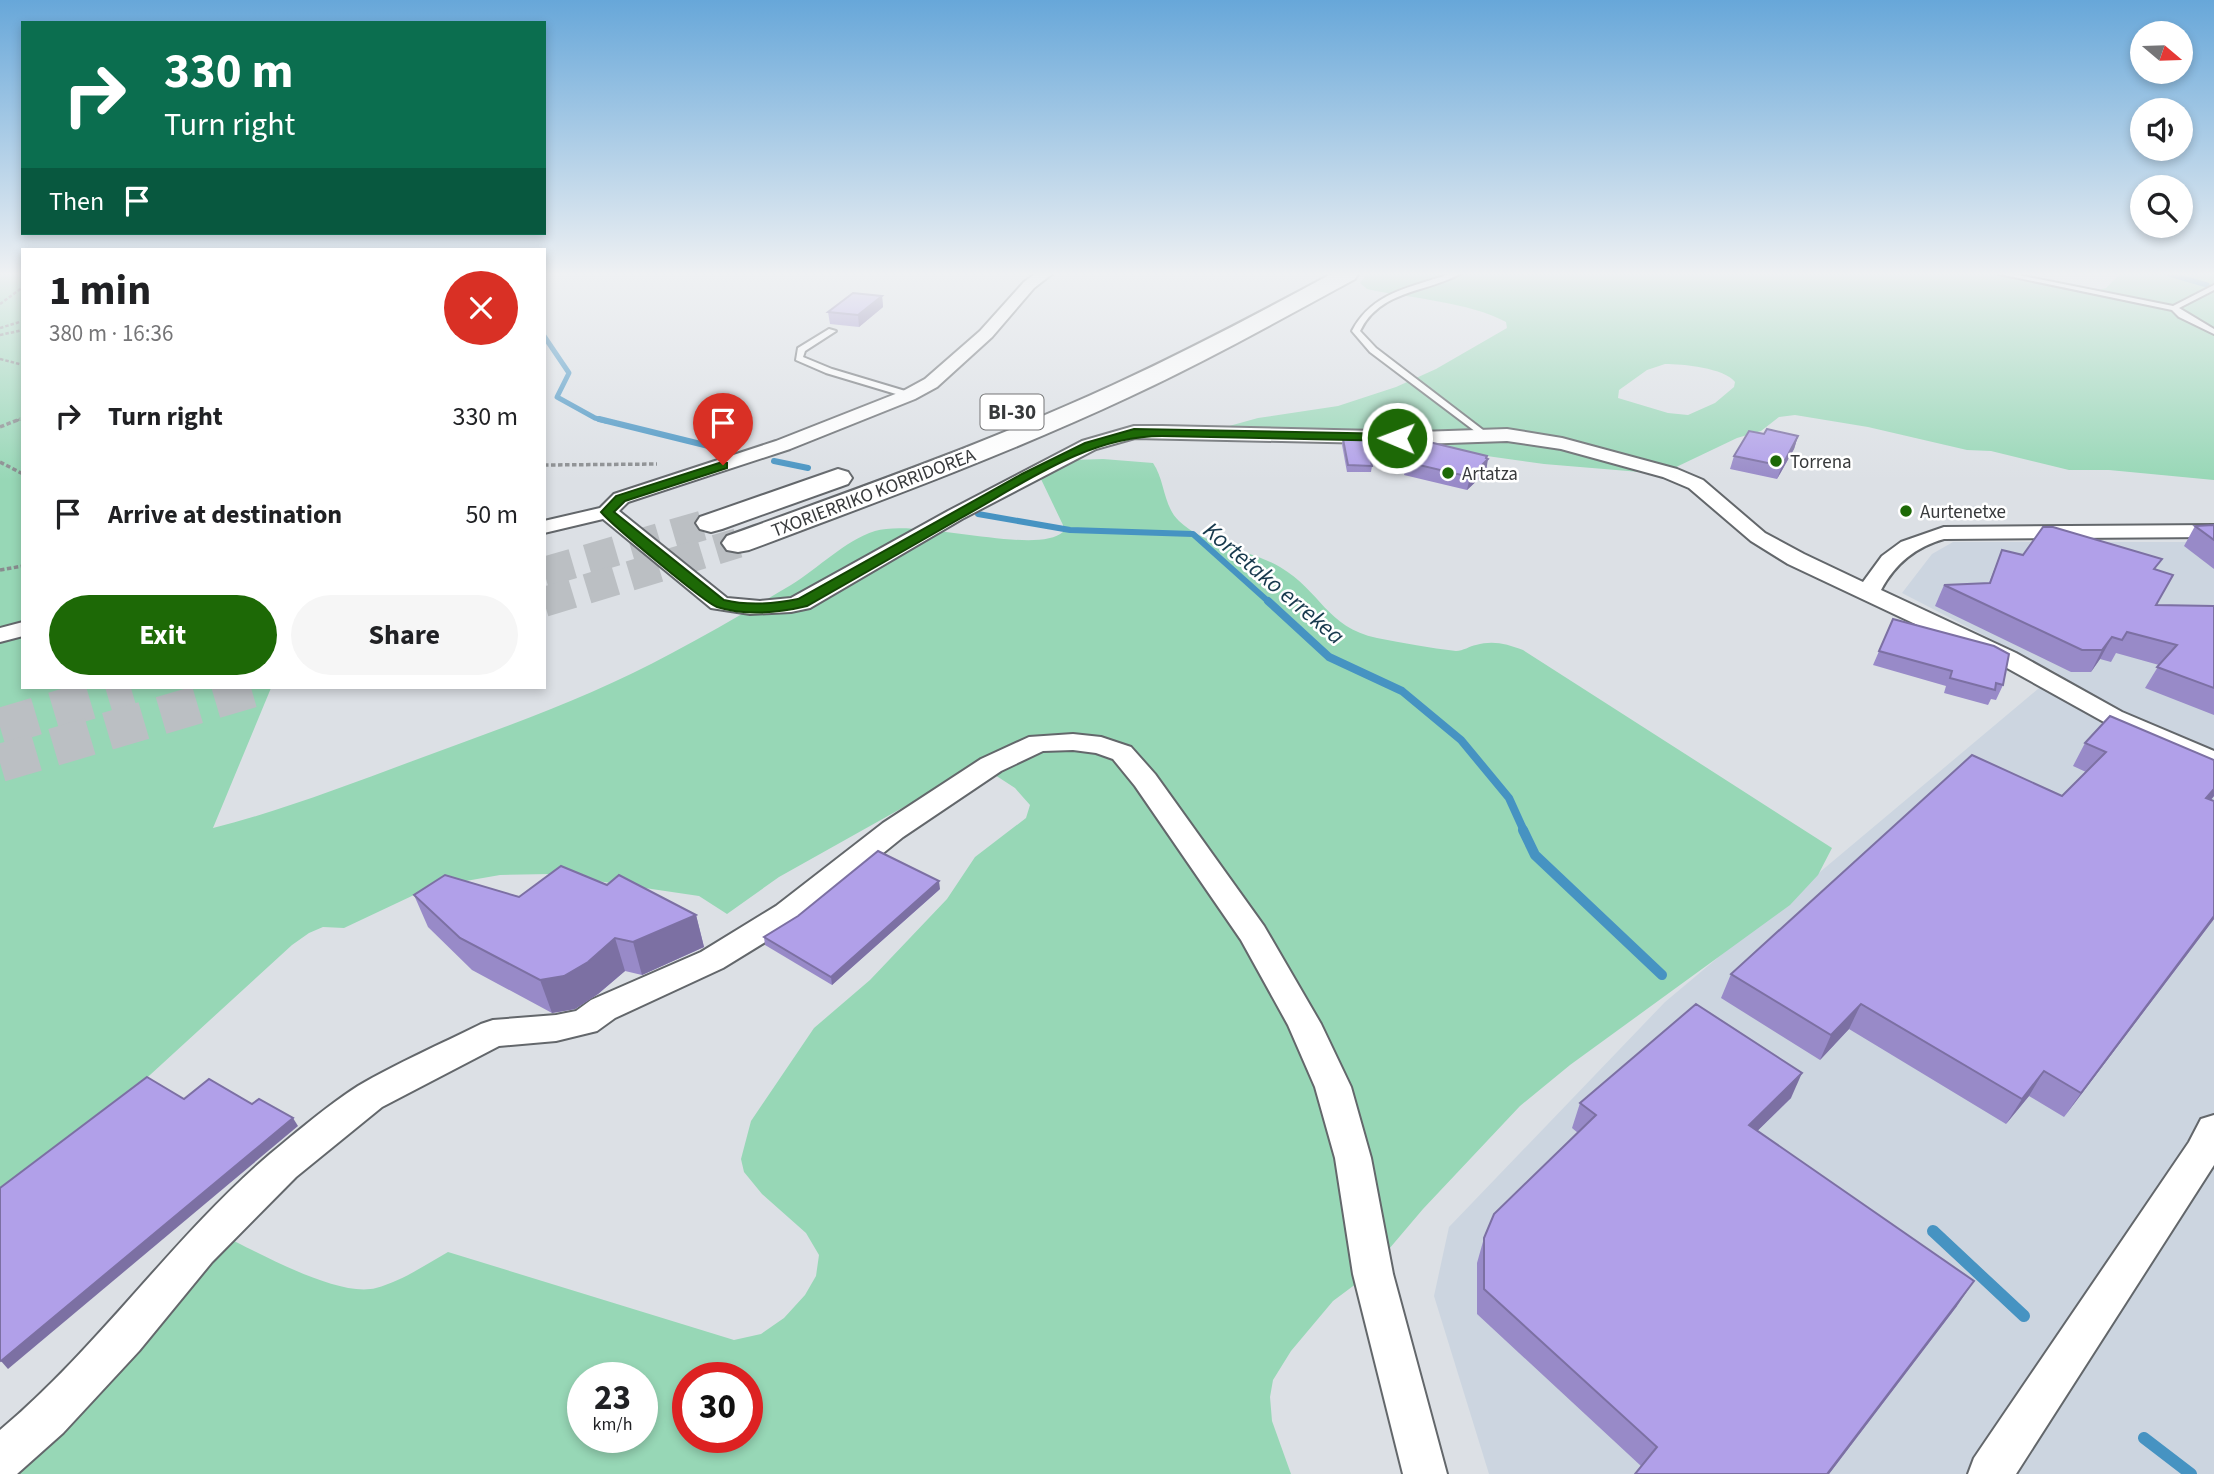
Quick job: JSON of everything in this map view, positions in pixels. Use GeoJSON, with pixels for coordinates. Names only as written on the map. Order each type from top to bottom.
{"type":"FeatureCollection","features":[{"type":"Feature","properties":{"kind":"highway","name":"TXORIERRIKO KORRIDOREA"},"geometry":{"type":"LineString","coordinates":[[966,430],[1165,343]]}},
{"type":"Feature","properties":{"kind":"highway","name":"TXORIERRIKO KORRIDOREA"},"geometry":{"type":"LineString","coordinates":[[738,543],[919,476],[1060,419],[1220,343]]}},
{"type":"Feature","properties":{"kind":"highway","name":"TXORIERRIKO KORRIDOREA"},"geometry":{"type":"LineString","coordinates":[[711,523],[865,468]]}},
{"type":"Feature","properties":{"kind":"street"},"geometry":{"type":"LineString","coordinates":[[546,527],[607,512],[621,498],[783,445],[909,396],[931,383],[976,343]]}},
{"type":"Feature","properties":{"kind":"street"},"geometry":{"type":"LineString","coordinates":[[607,512],[719,603],[739,608],[772,608],[802,603],[1026,477],[1089,445],[1134,432],[1419,438],[1484,435],[1531,437],[1670,473],[1696,484],[1758,537],[1796,559],[2007,658],[2113,717],[2214,761]]}},
{"type":"Feature","properties":{"kind":"street"},"geometry":{"type":"LineString","coordinates":[[1868,593],[1902,548],[1927,536],[1944,533],[2214,531]]}},
{"type":"Feature","properties":{"kind":"street"},"geometry":{"type":"LineString","coordinates":[[0,635],[21,630]]}},
{"type":"Feature","properties":{"kind":"street"},"geometry":{"type":"LineString","coordinates":[[0,1459],[48,1418],[124,1337],[198,1250],[283,1166],[370,1097],[493,1033],[556,1028],[585,1021],[603,1009],[712,960],[787,914],[893,830],[991,765],[1038,743],[1073,742],[1101,746],[1122,753],[1145,780],[1253,934],[1304,1024],[1333,1087],[1353,1158],[1373,1274],[1425,1474]]}},
{"type":"Feature","properties":{"kind":"street"},"geometry":{"type":"LineString","coordinates":[[1990,1474],[2195,1164],[2214,1130]]}},
{"type":"Feature","properties":{"kind":"lane"},"geometry":{"type":"LineString","coordinates":[[814,343],[801,351],[799,358],[829,371],[909,396]]}},
{"type":"Feature","properties":{"kind":"lane"},"geometry":{"type":"LineString","coordinates":[[1367,343],[1484,435]]}},
{"type":"Feature","properties":{"kind":"path"},"geometry":{"type":"LineString","coordinates":[[0,359],[21,364]]}},
{"type":"Feature","properties":{"kind":"path"},"geometry":{"type":"LineString","coordinates":[[0,427],[21,419]]}},
{"type":"Feature","properties":{"kind":"path"},"geometry":{"type":"LineString","coordinates":[[0,462],[21,473]]}},
{"type":"Feature","properties":{"kind":"path"},"geometry":{"type":"LineString","coordinates":[[546,466],[669,464],[703,472]]}},
{"type":"Feature","properties":{"kind":"path"},"geometry":{"type":"LineString","coordinates":[[0,570],[21,566]]}},
{"type":"Feature","properties":{"kind":"shaded area"},"geometry":{"type":"Polygon","coordinates":[[[1953,542],[2214,542],[2214,1474],[1489,1474],[1434,1296],[1449,1227],[1665,1002],[2057,673],[1902,593],[1932,554],[1953,542]]]}},
{"type":"Feature","properties":{"kind":"green space"},"geometry":{"type":"Polygon","coordinates":[[[0,343],[21,343],[21,689],[271,689],[213,828],[342,787],[515,723],[610,684],[732,620],[791,585],[853,541],[875,531],[894,528],[919,529],[1003,539],[1049,538],[1063,532],[1063,525],[1040,477],[1072,460],[1103,459],[1153,463],[1170,508],[1179,521],[1214,542],[1280,567],[1294,576],[1346,626],[1377,638],[1446,650],[1459,651],[1494,643],[1523,650],[1832,848],[1818,875],[1790,905],[1570,1065],[1520,1106],[1423,1209],[1389,1249],[1380,1266],[1333,1301],[1291,1351],[1273,1380],[1270,1397],[1272,1421],[1291,1474],[0,1474],[221,1235],[298,1272],[341,1286],[376,1288],[413,1272],[448,1252],[734,1340],[761,1334],[784,1318],[805,1295],[816,1276],[819,1255],[806,1233],[762,1194],[744,1172],[741,1159],[751,1121],[814,1028],[870,980],[947,899],[975,857],[1026,818],[1030,805],[1015,788],[995,775],[961,775],[779,877],[727,914],[699,896],[550,874],[500,875],[460,882],[414,895],[344,928],[323,927],[292,945],[115,1107],[0,1195],[0,343]]]}},
{"type":"Feature","properties":{"kind":"green space"},"geometry":{"type":"Polygon","coordinates":[[[1481,343],[2214,343],[2214,480],[2109,470],[2069,470],[1991,451],[1967,450],[1868,427],[1795,415],[1779,417],[1761,431],[1737,438],[1672,469],[1652,473],[1544,464],[1366,439],[1222,428],[1258,418],[1338,406],[1396,387],[1436,369],[1481,343]],[[1665,364],[1647,370],[1619,390],[1618,398],[1668,413],[1688,415],[1715,403],[1734,387],[1735,382],[1730,377],[1703,368],[1665,364]]]}},
{"type":"Feature","properties":{"kind":"building"},"geometry":{"type":"Polygon","coordinates":[[[1767,429],[1798,436],[1782,466],[1734,456],[1749,431],[1764,434],[1767,429]]]}},
{"type":"Feature","properties":{"kind":"building"},"geometry":{"type":"Polygon","coordinates":[[[1343,439],[1366,439],[1372,466],[1348,465],[1343,439]]]}},
{"type":"Feature","properties":{"kind":"building"},"geometry":{"type":"Polygon","coordinates":[[[1425,441],[1487,456],[1488,459],[1470,477],[1406,462],[1425,441]]]}},
{"type":"Feature","properties":{"kind":"building"},"geometry":{"type":"Polygon","coordinates":[[[2214,525],[2214,540],[2195,526],[2214,525]]]}},
{"type":"Feature","properties":{"kind":"building"},"geometry":{"type":"Polygon","coordinates":[[[2043,527],[2053,527],[2162,559],[2154,569],[2173,575],[2156,605],[2214,606],[2214,688],[2157,667],[2177,645],[2127,632],[2122,640],[2112,637],[2102,650],[2082,650],[1944,585],[1990,583],[2002,550],[2023,555],[2043,527]]]}},
{"type":"Feature","properties":{"kind":"building"},"geometry":{"type":"Polygon","coordinates":[[[1893,619],[1994,646],[2009,654],[2003,685],[1996,683],[1995,690],[1950,678],[1952,671],[1879,651],[1893,619]]]}},
{"type":"Feature","properties":{"kind":"building"},"geometry":{"type":"Polygon","coordinates":[[[2110,716],[2214,760],[2214,789],[2206,798],[2214,801],[2214,916],[2081,1093],[2044,1071],[2022,1099],[1861,1004],[1831,1035],[1731,974],[1972,755],[2062,796],[2106,752],[2085,743],[2110,716]]]}},
{"type":"Feature","properties":{"kind":"building"},"geometry":{"type":"Polygon","coordinates":[[[878,851],[939,881],[831,977],[764,937],[798,916],[878,851]]]}},
{"type":"Feature","properties":{"kind":"building"},"geometry":{"type":"Polygon","coordinates":[[[561,866],[607,885],[619,875],[696,915],[633,942],[615,938],[588,962],[564,976],[540,980],[460,938],[414,895],[445,875],[519,897],[561,866]]]}},
{"type":"Feature","properties":{"kind":"building"},"geometry":{"type":"Polygon","coordinates":[[[1696,1004],[1802,1073],[1749,1125],[1974,1281],[1827,1474],[1635,1474],[1657,1447],[1484,1289],[1484,1238],[1494,1214],[1596,1115],[1580,1103],[1696,1004]]]}},
{"type":"Feature","properties":{"kind":"building"},"geometry":{"type":"Polygon","coordinates":[[[147,1077],[184,1099],[209,1079],[252,1104],[259,1099],[293,1118],[1,1361],[0,1188],[147,1077]]]}},
{"type":"Feature","properties":{"kind":"waterway","name":"Kortetako errekea"},"geometry":{"type":"LineString","coordinates":[[549,343],[569,373],[557,397],[595,418],[606,421]]}},
{"type":"Feature","properties":{"kind":"waterway","name":"Kortetako errekea"},"geometry":{"type":"LineString","coordinates":[[599,419],[733,452]]}},
{"type":"Feature","properties":{"kind":"waterway","name":"Kortetako errekea"},"geometry":{"type":"LineString","coordinates":[[774,461],[808,468]]}},
{"type":"Feature","properties":{"kind":"waterway","name":"Kortetako errekea"},"geometry":{"type":"LineString","coordinates":[[978,514],[1070,530],[1193,534],[1270,603]]}},
{"type":"Feature","properties":{"kind":"waterway","name":"Kortetako errekea"},"geometry":{"type":"LineString","coordinates":[[1268,601],[1329,657],[1402,691],[1461,740],[1509,798],[1524,831]]}},
{"type":"Feature","properties":{"kind":"waterway","name":"Kortetako errekea"},"geometry":{"type":"LineString","coordinates":[[1523,830],[1535,855],[1662,975]]}},
{"type":"Feature","properties":{"kind":"waterway","name":"Kortetako errekea"},"geometry":{"type":"LineString","coordinates":[[1933,1231],[2024,1316]]}},
{"type":"Feature","properties":{"kind":"waterway","name":"Kortetako errekea"},"geometry":{"type":"LineString","coordinates":[[2144,1438],[2191,1474]]}},
{"type":"Feature","properties":{"kind":"tunnel"},"geometry":{"type":"LineString","coordinates":[[546,571],[711,523]]}},
{"type":"Feature","properties":{"kind":"tunnel"},"geometry":{"type":"LineString","coordinates":[[546,601],[738,543]]}},
{"type":"Feature","properties":{"kind":"tunnel"},"geometry":{"type":"LineString","coordinates":[[0,727],[128,689]]}},
{"type":"Feature","properties":{"kind":"tunnel"},"geometry":{"type":"LineString","coordinates":[[0,763],[251,689]]}},
{"type":"Feature","properties":{"kind":"place","name":"Torrena"},"geometry":{"type":"Point","coordinates":[1776,461]}},
{"type":"Feature","properties":{"kind":"place","name":"Artatza"},"geometry":{"type":"Point","coordinates":[1448,473]}},
{"type":"Feature","properties":{"kind":"place","name":"Aurtenetxe"},"geometry":{"type":"Point","coordinates":[1906,511]}},
{"type":"Feature","properties":{"kind":"route"},"geometry":{"type":"LineString","coordinates":[[723,465],[621,498],[607,512],[719,603],[739,608],[772,608],[802,603],[1026,477],[1089,445],[1113,437],[1134,432],[1162,432],[1397,438]]}}]}
